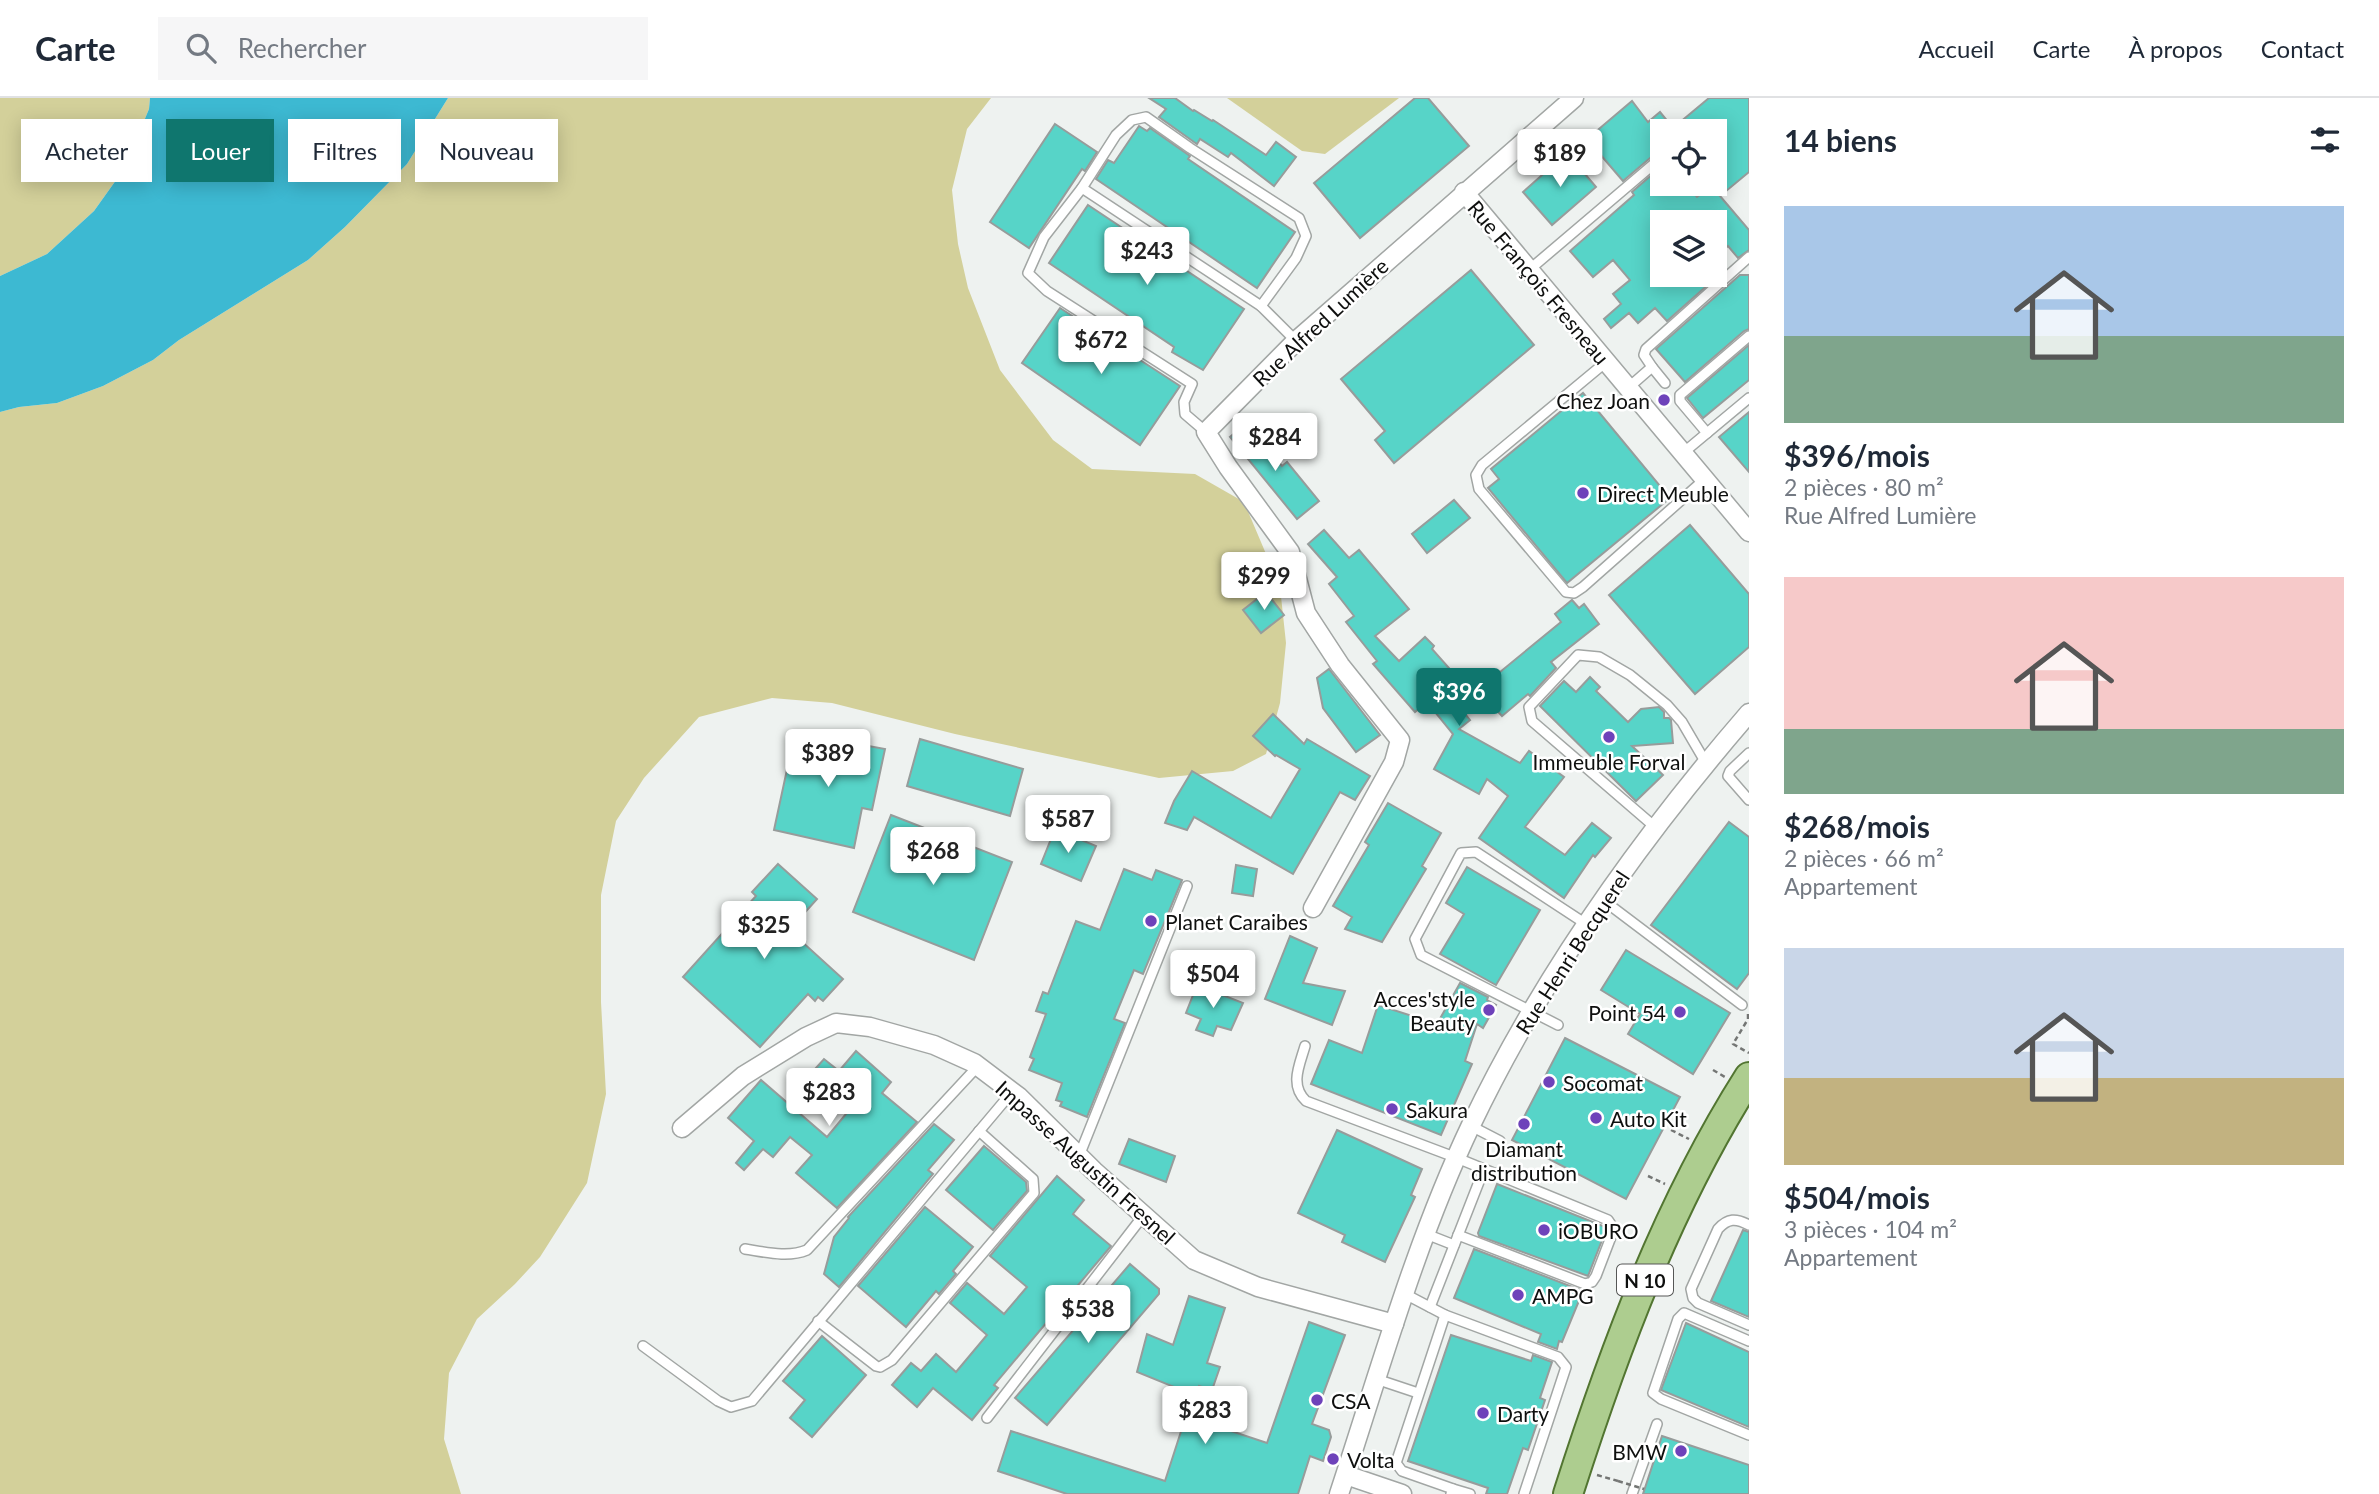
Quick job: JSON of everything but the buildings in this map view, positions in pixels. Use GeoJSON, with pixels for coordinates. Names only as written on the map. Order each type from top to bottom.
{"type":"FeatureCollection","features":[{"type":"Feature","properties":{"kind":"main road","name":"N 10"},"geometry":{"type":"LineString","coordinates":[[1583,1487],[1625,1330],[1684,1193],[1749,1077]]}},
{"type":"Feature","properties":{"kind":"main road","name":"N 10"},"geometry":{"type":"LineString","coordinates":[[1583,1487],[1663,1277],[1710,1177],[1749,1109]]}},
{"type":"Feature","properties":{"kind":"street","name":"Rue Alfred Lumière"},"geometry":{"type":"LineString","coordinates":[[1206,432],[1296,341],[1574,98]]}},
{"type":"Feature","properties":{"kind":"street","name":"Rue François Fresneau"},"geometry":{"type":"LineString","coordinates":[[1464,192],[1705,479],[1747,525]]}},
{"type":"Feature","properties":{"kind":"street"},"geometry":{"type":"LineString","coordinates":[[1206,432],[1290,552],[1306,614],[1340,665],[1400,740],[1394,762],[1312,908]]}},
{"type":"Feature","properties":{"kind":"street","name":"Rue Henri Becquerel"},"geometry":{"type":"LineString","coordinates":[[1339,1494],[1426,1234],[1471,1126],[1530,1011],[1586,924],[1655,827],[1749,713]]}},
{"type":"Feature","properties":{"kind":"street","name":"Impasse Augustin Fresnel"},"geometry":{"type":"LineString","coordinates":[[682,1128],[743,1076],[806,1037],[836,1023],[870,1027],[934,1045],[978,1066],[1012,1092],[1143,1216],[1195,1260],[1258,1287],[1394,1324]]}},
{"type":"Feature","properties":{"kind":"street"},"geometry":{"type":"LineString","coordinates":[[1346,1475],[1402,1494]]}},
{"type":"Feature","properties":{"kind":"lane"},"geometry":{"type":"LineString","coordinates":[[1206,432],[1185,414],[1184,402],[1192,384],[1047,291],[1028,273],[1044,237],[1082,188],[1116,135],[1132,120],[1146,117],[1299,218],[1306,236],[1296,258],[1261,306]]}},
{"type":"Feature","properties":{"kind":"lane"},"geometry":{"type":"LineString","coordinates":[[1529,270],[1650,168]]}},
{"type":"Feature","properties":{"kind":"lane"},"geometry":{"type":"LineString","coordinates":[[1082,188],[1261,306],[1296,341]]}},
{"type":"Feature","properties":{"kind":"lane"},"geometry":{"type":"LineString","coordinates":[[1665,383],[1644,355],[1646,349],[1749,257]]}},
{"type":"Feature","properties":{"kind":"lane"},"geometry":{"type":"LineString","coordinates":[[1707,433],[1680,401],[1680,395],[1749,336]]}},
{"type":"Feature","properties":{"kind":"lane"},"geometry":{"type":"LineString","coordinates":[[1606,362],[1482,465],[1476,475],[1479,489],[1557,582],[1566,592],[1574,593],[1583,587],[1705,479]]}},
{"type":"Feature","properties":{"kind":"lane"},"geometry":{"type":"LineString","coordinates":[[1628,388],[1652,367]]}},
{"type":"Feature","properties":{"kind":"lane"},"geometry":{"type":"LineString","coordinates":[[1683,453],[1749,398]]}},
{"type":"Feature","properties":{"kind":"lane"},"geometry":{"type":"LineString","coordinates":[[1655,827],[1532,721],[1529,707],[1578,655],[1599,657],[1630,675],[1667,705],[1682,722],[1706,762]]}},
{"type":"Feature","properties":{"kind":"lane"},"geometry":{"type":"LineString","coordinates":[[1749,753],[1728,776],[1749,800]]}},
{"type":"Feature","properties":{"kind":"lane"},"geometry":{"type":"LineString","coordinates":[[1558,1026],[1421,955],[1415,939],[1461,853],[1476,852],[1586,924]]}},
{"type":"Feature","properties":{"kind":"lane"},"geometry":{"type":"LineString","coordinates":[[1079,1156],[1187,886]]}},
{"type":"Feature","properties":{"kind":"lane"},"geometry":{"type":"LineString","coordinates":[[1603,901],[1742,1005]]}},
{"type":"Feature","properties":{"kind":"lane"},"geometry":{"type":"LineString","coordinates":[[1306,1046],[1296,1075],[1297,1087],[1306,1101],[1484,1168],[1608,1220],[1614,1229],[1596,1276],[1592,1282],[1585,1284],[1458,1235]]}},
{"type":"Feature","properties":{"kind":"lane"},"geometry":{"type":"LineString","coordinates":[[745,1249],[780,1254],[807,1250],[978,1066]]}},
{"type":"Feature","properties":{"kind":"lane"},"geometry":{"type":"LineString","coordinates":[[643,1346],[718,1401],[731,1407],[752,1401],[1012,1092]]}},
{"type":"Feature","properties":{"kind":"lane"},"geometry":{"type":"LineString","coordinates":[[1471,1126],[1500,1141]]}},
{"type":"Feature","properties":{"kind":"lane"},"geometry":{"type":"LineString","coordinates":[[818,1321],[876,1366],[880,1367],[892,1360],[1034,1193],[1033,1178],[979,1131]]}},
{"type":"Feature","properties":{"kind":"lane"},"geometry":{"type":"LineString","coordinates":[[1430,1307],[1484,1168]]}},
{"type":"Feature","properties":{"kind":"lane"},"geometry":{"type":"LineString","coordinates":[[987,1418],[1143,1216]]}},
{"type":"Feature","properties":{"kind":"lane"},"geometry":{"type":"LineString","coordinates":[[1749,1225],[1732,1219],[1724,1222],[1718,1229],[1691,1289],[1693,1298],[1698,1303],[1749,1325]]}},
{"type":"Feature","properties":{"kind":"lane"},"geometry":{"type":"LineString","coordinates":[[1426,1234],[1454,1245]]}},
{"type":"Feature","properties":{"kind":"lane"},"geometry":{"type":"LineString","coordinates":[[1405,1294],[1445,1315],[1558,1357],[1566,1367],[1524,1494]]}},
{"type":"Feature","properties":{"kind":"lane"},"geometry":{"type":"LineString","coordinates":[[1749,1341],[1684,1313],[1678,1320],[1653,1387],[1653,1393],[1661,1399],[1749,1436]]}},
{"type":"Feature","properties":{"kind":"lane"},"geometry":{"type":"LineString","coordinates":[[1445,1315],[1396,1463],[1402,1471],[1452,1491],[1470,1494]]}},
{"type":"Feature","properties":{"kind":"lane"},"geometry":{"type":"LineString","coordinates":[[1376,1379],[1418,1393]]}},
{"type":"Feature","properties":{"kind":"lane"},"geometry":{"type":"LineString","coordinates":[[1632,1494],[1657,1424]]}},
{"type":"Feature","properties":{"kind":"path"},"geometry":{"type":"LineString","coordinates":[[1742,1005],[1748,1012],[1748,1019],[1733,1044],[1749,1053]]}},
{"type":"Feature","properties":{"kind":"path"},"geometry":{"type":"LineString","coordinates":[[1583,1487],[1644,1489]]}},
{"type":"Feature","properties":{"kind":"shaded area"},"geometry":{"type":"Polygon","coordinates":[[[0,98],[150,98],[145,119],[21,119],[21,182],[115,182],[94,211],[47,254],[0,276],[0,98]]]}},
{"type":"Feature","properties":{"kind":"shaded area"},"geometry":{"type":"Polygon","coordinates":[[[448,98],[991,98],[967,129],[952,190],[958,244],[968,288],[1000,370],[1053,440],[1092,469],[1195,474],[1244,502],[1280,587],[1286,643],[1280,703],[1266,754],[1233,771],[1159,778],[955,734],[832,703],[772,698],[699,717],[644,778],[616,821],[601,895],[601,1002],[606,1094],[587,1183],[540,1257],[477,1319],[449,1373],[444,1439],[461,1494],[0,1494],[0,412],[57,403],[103,386],[153,360],[179,340],[308,260],[389,182],[401,182],[401,170],[415,151],[415,182],[558,182],[558,119],[435,119],[448,98]]]}},
{"type":"Feature","properties":{"kind":"shaded area"},"geometry":{"type":"Polygon","coordinates":[[[1227,98],[1399,98],[1325,154],[1302,151],[1227,98]]]}},
{"type":"Feature","properties":{"kind":"water"},"geometry":{"type":"Polygon","coordinates":[[[150,98],[448,98],[435,119],[415,119],[415,151],[401,170],[401,119],[288,119],[288,182],[389,182],[308,260],[179,340],[153,360],[103,386],[57,403],[0,412],[0,276],[47,254],[94,211],[115,182],[152,182],[152,119],[145,119],[150,98]]]}},
{"type":"Feature","properties":{"kind":"place","name":"Chez Joan"},"geometry":{"type":"Point","coordinates":[1664,400]}},
{"type":"Feature","properties":{"kind":"place","name":"Direct Meuble"},"geometry":{"type":"Point","coordinates":[1583,493]}},
{"type":"Feature","properties":{"kind":"place","name":"Immeuble Forval"},"geometry":{"type":"Point","coordinates":[1609,737]}},
{"type":"Feature","properties":{"kind":"place","name":"Planet Caraibes"},"geometry":{"type":"Point","coordinates":[1151,921]}},
{"type":"Feature","properties":{"kind":"place","name":"Acces'style Beauty"},"geometry":{"type":"Point","coordinates":[1489,1010]}},
{"type":"Feature","properties":{"kind":"place","name":"Point 54"},"geometry":{"type":"Point","coordinates":[1680,1012]}},
{"type":"Feature","properties":{"kind":"place","name":"Socomat"},"geometry":{"type":"Point","coordinates":[1549,1082]}},
{"type":"Feature","properties":{"kind":"place","name":"Sakura"},"geometry":{"type":"Point","coordinates":[1392,1109]}},
{"type":"Feature","properties":{"kind":"place","name":"Auto Kit"},"geometry":{"type":"Point","coordinates":[1596,1118]}},
{"type":"Feature","properties":{"kind":"place","name":"Diamant distribution"},"geometry":{"type":"Point","coordinates":[1524,1124]}},
{"type":"Feature","properties":{"kind":"place","name":"iOBURO"},"geometry":{"type":"Point","coordinates":[1544,1230]}},
{"type":"Feature","properties":{"kind":"place","name":"AMPG"},"geometry":{"type":"Point","coordinates":[1518,1295]}},
{"type":"Feature","properties":{"kind":"place","name":"CSA"},"geometry":{"type":"Point","coordinates":[1317,1400]}},
{"type":"Feature","properties":{"kind":"place","name":"Darty"},"geometry":{"type":"Point","coordinates":[1483,1413]}},
{"type":"Feature","properties":{"kind":"place","name":"BMW"},"geometry":{"type":"Point","coordinates":[1681,1451]}},
{"type":"Feature","properties":{"kind":"place","name":"Volta"},"geometry":{"type":"Point","coordinates":[1333,1459]}}]}
